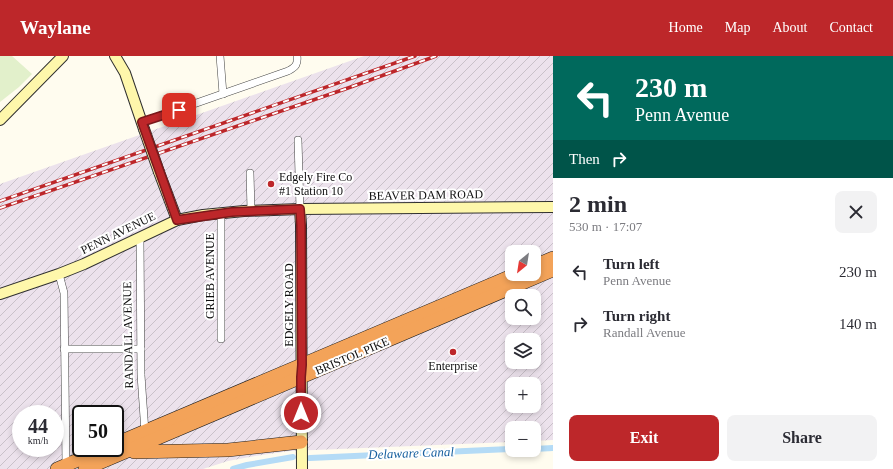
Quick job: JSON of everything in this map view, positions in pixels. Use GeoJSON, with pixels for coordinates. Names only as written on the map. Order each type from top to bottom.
{"type":"FeatureCollection","features":[{"type":"Feature","properties":{"kind":"highway"},"geometry":{"type":"LineString","coordinates":[[541,263],[553,258]]}},
{"type":"Feature","properties":{"kind":"highway","name":"BRISTOL PIKE"},"geometry":{"type":"LineString","coordinates":[[124,445],[145,432],[553,270]]}},
{"type":"Feature","properties":{"kind":"highway","name":"BRISTOL PIKE"},"geometry":{"type":"LineString","coordinates":[[124,446],[301,371],[505,279]]}},
{"type":"Feature","properties":{"kind":"highway"},"geometry":{"type":"LineString","coordinates":[[124,448],[158,451],[228,450],[301,442]]}},
{"type":"Feature","properties":{"kind":"highway"},"geometry":{"type":"LineString","coordinates":[[61,467],[85,457]]}},
{"type":"Feature","properties":{"kind":"highway","name":"BRISTOL PIKE"},"geometry":{"type":"LineString","coordinates":[[85,469],[104,457]]}},
{"type":"Feature","properties":{"kind":"street"},"geometry":{"type":"LineString","coordinates":[[0,120],[62,56]]}},
{"type":"Feature","properties":{"kind":"street"},"geometry":{"type":"LineString","coordinates":[[115,56],[125,73],[177,220]]}},
{"type":"Feature","properties":{"kind":"street"},"geometry":{"type":"LineString","coordinates":[[220,56],[223,94]]}},
{"type":"Feature","properties":{"kind":"street"},"geometry":{"type":"LineString","coordinates":[[143,126],[223,94],[288,71],[296,66],[298,56]]}},
{"type":"Feature","properties":{"kind":"street","name":"EDGELY ROAD"},"geometry":{"type":"LineString","coordinates":[[298,140],[301,225],[302,469]]}},
{"type":"Feature","properties":{"kind":"street"},"geometry":{"type":"LineString","coordinates":[[250,173],[251,210]]}},
{"type":"Feature","properties":{"kind":"street","name":"BEAVER DAM ROAD"},"geometry":{"type":"LineString","coordinates":[[300,209],[553,206]]}},
{"type":"Feature","properties":{"kind":"street","name":"PENN AVENUE"},"geometry":{"type":"LineString","coordinates":[[0,294],[84,264],[177,220],[251,210],[300,209]]}},
{"type":"Feature","properties":{"kind":"street","name":"GRIEB AVENUE"},"geometry":{"type":"LineString","coordinates":[[221,213],[221,339]]}},
{"type":"Feature","properties":{"kind":"street","name":"RANDALL AVENUE"},"geometry":{"type":"LineString","coordinates":[[140,238],[141,349],[145,432]]}},
{"type":"Feature","properties":{"kind":"street"},"geometry":{"type":"LineString","coordinates":[[59,274],[64,293],[61,467]]}},
{"type":"Feature","properties":{"kind":"street"},"geometry":{"type":"LineString","coordinates":[[64,349],[141,349]]}},
{"type":"Feature","properties":{"kind":"shaded area"},"geometry":{"type":"Polygon","coordinates":[[[364,56],[553,56],[553,440],[541,441],[541,421],[505,421],[505,442],[290,451],[228,461],[203,469],[0,469],[0,184],[364,56]]]}},
{"type":"Feature","properties":{"kind":"green space"},"geometry":{"type":"Polygon","coordinates":[[[0,56],[12,56],[32,74],[19,87],[0,102],[0,56]]]}},
{"type":"Feature","properties":{"kind":"waterway","name":"Delaware Canal"},"geometry":{"type":"LineString","coordinates":[[541,449],[553,448]]}},
{"type":"Feature","properties":{"kind":"waterway","name":"Delaware Canal"},"geometry":{"type":"LineString","coordinates":[[310,458],[505,449]]}},
{"type":"Feature","properties":{"kind":"waterway","name":"Delaware Canal"},"geometry":{"type":"LineString","coordinates":[[233,469],[293,457]]}},
{"type":"Feature","properties":{"kind":"railway"},"geometry":{"type":"LineString","coordinates":[[0,201],[415,56]]}},
{"type":"Feature","properties":{"kind":"railway"},"geometry":{"type":"LineString","coordinates":[[0,208],[348,88],[436,56]]}},
{"type":"Feature","properties":{"kind":"place","name":"Edgely Fire Co #1 Station 10"},"geometry":{"type":"Point","coordinates":[271,184]}},
{"type":"Feature","properties":{"kind":"place","name":"Enterprise"},"geometry":{"type":"Point","coordinates":[453,352]}},
{"type":"Feature","properties":{"kind":"route"},"geometry":{"type":"LineString","coordinates":[[179,110],[142,122],[177,220],[203,215],[251,210],[300,209],[302,350],[301,413]]}}]}
